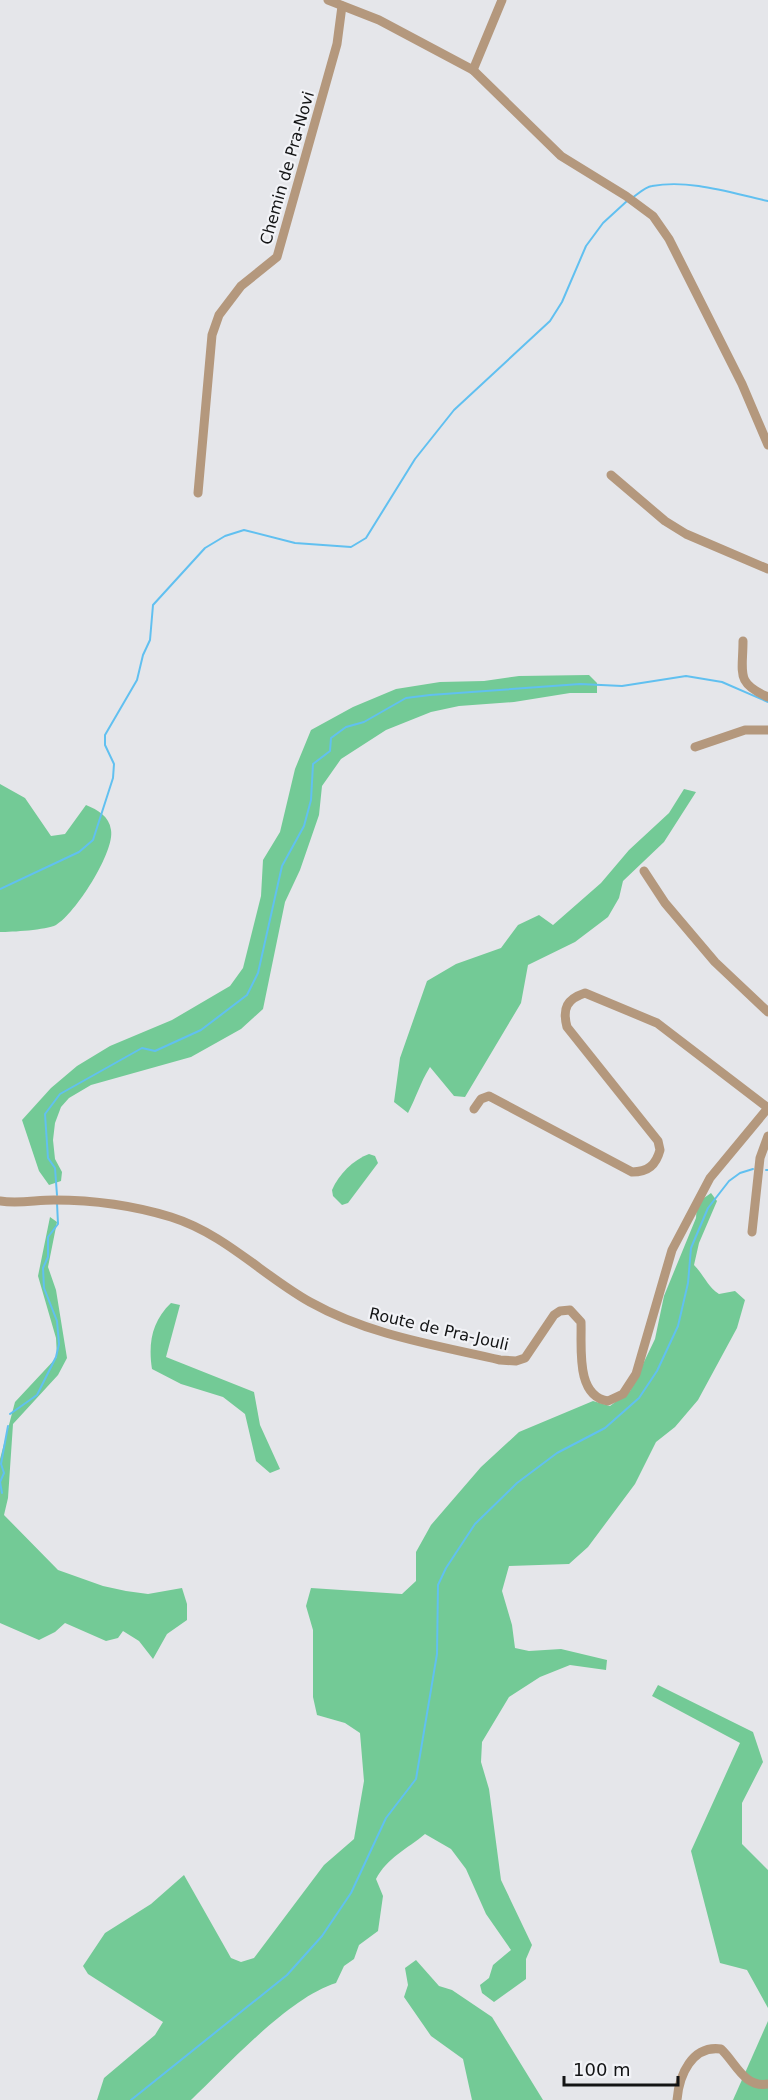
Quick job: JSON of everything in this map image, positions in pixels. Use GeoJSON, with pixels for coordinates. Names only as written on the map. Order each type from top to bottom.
{"type":"FeatureCollection","features":[{"type":"Feature","properties":{"kind":"street"},"geometry":{"type":"LineString","coordinates":[[328,0],[379,20],[473,70],[561,156],[631,199],[653,216],[669,239],[755,410],[768,445]]}},
{"type":"Feature","properties":{"kind":"street"},"geometry":{"type":"LineString","coordinates":[[473,70],[502,0]]}},
{"type":"Feature","properties":{"kind":"street","name":"Chemin de Pra-Novi"},"geometry":{"type":"LineString","coordinates":[[198,493],[212,335],[219,315],[241,286],[277,257],[337,44],[342,6]]}},
{"type":"Feature","properties":{"kind":"street"},"geometry":{"type":"LineString","coordinates":[[611,475],[665,521],[686,534],[768,569]]}},
{"type":"Feature","properties":{"kind":"street"},"geometry":{"type":"LineString","coordinates":[[743,641],[742,678],[747,686],[768,697]]}},
{"type":"Feature","properties":{"kind":"street"},"geometry":{"type":"LineString","coordinates":[[695,747],[745,730],[768,730]]}},
{"type":"Feature","properties":{"kind":"street"},"geometry":{"type":"LineString","coordinates":[[644,871],[665,903],[715,962],[768,1012]]}},
{"type":"Feature","properties":{"kind":"street"},"geometry":{"type":"LineString","coordinates":[[474,1109],[482,1099],[489,1096],[632,1172],[643,1172],[651,1166],[660,1150],[658,1141],[567,1027],[563,1014],[566,1004],[575,996],[585,993],[657,1023],[767,1114]]}},
{"type":"Feature","properties":{"kind":"street","name":"Route de Pra-Jouli"},"geometry":{"type":"LineString","coordinates":[[0,1201],[65,1200],[140,1209],[172,1217],[217,1237],[308,1300],[359,1325],[402,1338],[500,1360],[516,1361],[525,1358],[554,1315],[560,1311],[570,1310],[581,1322],[583,1368],[586,1382],[600,1399],[608,1401],[623,1394],[636,1374],[665,1269],[675,1243],[715,1171],[767,1114]]}},
{"type":"Feature","properties":{"kind":"street"},"geometry":{"type":"LineString","coordinates":[[752,1232],[760,1158],[768,1136]]}},
{"type":"Feature","properties":{"kind":"street"},"geometry":{"type":"LineString","coordinates":[[677,2100],[686,2066],[694,2056],[714,2048],[721,2049],[749,2081],[757,2085],[768,2084]]}},
{"type":"Feature","properties":{"kind":"green space"},"geometry":{"type":"Polygon","coordinates":[[[589,675],[597,683],[597,693],[570,693],[514,702],[459,706],[431,712],[386,730],[341,759],[322,786],[319,815],[300,870],[285,902],[263,1009],[241,1029],[191,1057],[91,1085],[69,1098],[61,1107],[55,1123],[53,1140],[55,1159],[62,1172],[61,1181],[49,1185],[39,1171],[22,1120],[51,1088],[77,1066],[110,1046],[172,1020],[230,986],[243,968],[261,896],[263,860],[280,832],[295,769],[311,730],[353,707],[396,689],[440,682],[484,681],[519,676],[589,675]]]}},
{"type":"Feature","properties":{"kind":"green space"},"geometry":{"type":"Polygon","coordinates":[[[0,784],[25,798],[51,836],[65,834],[86,805],[102,814],[110,825],[111,840],[107,853],[92,882],[64,919],[51,927],[0,932],[0,784]]]}},
{"type":"Feature","properties":{"kind":"green space"},"geometry":{"type":"Polygon","coordinates":[[[684,789],[696,792],[664,842],[623,881],[619,898],[608,917],[575,942],[528,965],[521,1003],[465,1097],[454,1096],[430,1067],[408,1113],[394,1102],[400,1058],[427,981],[456,964],[501,948],[518,925],[539,915],[553,925],[601,883],[629,850],[669,813],[684,789]]]}},
{"type":"Feature","properties":{"kind":"green space"},"geometry":{"type":"Polygon","coordinates":[[[369,1154],[375,1156],[378,1163],[348,1203],[342,1205],[333,1196],[332,1190],[335,1184],[352,1164],[369,1154]]]}},
{"type":"Feature","properties":{"kind":"green space"},"geometry":{"type":"Polygon","coordinates":[[[711,1193],[717,1201],[699,1243],[694,1265],[711,1288],[719,1294],[735,1291],[745,1300],[737,1328],[698,1400],[675,1427],[656,1442],[635,1484],[588,1547],[569,1564],[509,1566],[502,1591],[512,1625],[515,1648],[529,1651],[561,1649],[607,1660],[606,1670],[570,1665],[540,1677],[509,1697],[482,1742],[481,1762],[489,1789],[501,1880],[532,1945],[526,1959],[526,1979],[494,2002],[482,1993],[480,1985],[489,1978],[493,1965],[511,1950],[486,1914],[466,1869],[451,1849],[425,1834],[392,1859],[376,1879],[383,1896],[378,1931],[359,1945],[354,1959],[344,1966],[336,1983],[318,1991],[279,2017],[191,2100],[97,2100],[104,2078],[155,2035],[163,2022],[88,1974],[83,1966],[105,1933],[151,1904],[184,1875],[231,1958],[241,1962],[254,1958],[324,1865],[354,1839],[364,1781],[360,1733],[345,1723],[317,1715],[313,1697],[313,1630],[306,1606],[311,1588],[402,1594],[416,1581],[416,1552],[431,1525],[481,1467],[519,1432],[593,1401],[610,1406],[630,1391],[655,1339],[664,1296],[696,1218],[697,1203],[711,1193]]]}},
{"type":"Feature","properties":{"kind":"green space"},"geometry":{"type":"Polygon","coordinates":[[[50,1217],[57,1222],[48,1267],[56,1290],[67,1358],[58,1375],[13,1424],[8,1498],[4,1515],[58,1570],[103,1586],[126,1591],[148,1594],[182,1588],[187,1604],[187,1620],[167,1634],[153,1659],[139,1641],[123,1631],[118,1638],[106,1641],[65,1623],[55,1632],[39,1640],[0,1623],[0,1459],[15,1402],[57,1357],[56,1338],[38,1276],[50,1217]]]}},
{"type":"Feature","properties":{"kind":"green space"},"geometry":{"type":"Polygon","coordinates":[[[171,1303],[180,1305],[166,1357],[254,1392],[260,1425],[280,1469],[270,1473],[256,1461],[245,1414],[223,1397],[181,1384],[152,1369],[153,1333],[159,1317],[171,1303]]]}},
{"type":"Feature","properties":{"kind":"green space"},"geometry":{"type":"Polygon","coordinates":[[[658,1685],[753,1732],[763,1762],[742,1803],[742,1844],[768,1870],[768,2008],[747,1970],[720,1963],[691,1851],[740,1743],[652,1696],[658,1685]]]}},
{"type":"Feature","properties":{"kind":"green space"},"geometry":{"type":"Polygon","coordinates":[[[416,1960],[439,1986],[452,1990],[492,2017],[543,2100],[472,2100],[463,2059],[431,2036],[404,1997],[408,1985],[405,1968],[416,1960]]]}},
{"type":"Feature","properties":{"kind":"green space"},"geometry":{"type":"Polygon","coordinates":[[[768,2021],[768,2100],[733,2100],[768,2021]]]}},
{"type":"Feature","properties":{"kind":"waterway"},"geometry":{"type":"LineString","coordinates":[[632,198],[649,187],[681,184],[768,201]]}},
{"type":"Feature","properties":{"kind":"waterway"},"geometry":{"type":"LineString","coordinates":[[0,889],[79,852],[93,840],[113,778],[114,764],[105,745],[105,735],[137,680],[143,655],[150,640],[153,605],[205,548],[225,536],[244,530],[295,543],[351,547],[366,538],[415,459],[454,410],[550,321],[562,302],[586,246],[603,223],[627,201]]}},
{"type":"Feature","properties":{"kind":"waterway"},"geometry":{"type":"LineString","coordinates":[[57,1195],[55,1168],[48,1158],[45,1114],[60,1094],[142,1048],[155,1051],[201,1030],[247,995],[258,973],[282,866],[304,826],[311,800],[313,764],[330,751],[331,738],[346,727],[364,722],[406,698],[580,684],[622,686],[686,676],[722,682],[768,702]]}},
{"type":"Feature","properties":{"kind":"waterway"},"geometry":{"type":"LineString","coordinates":[[131,2100],[287,1975],[322,1936],[351,1893],[386,1818],[416,1779],[437,1654],[438,1585],[446,1568],[475,1524],[517,1483],[557,1453],[605,1428],[639,1398],[657,1371],[678,1326],[688,1283],[691,1248],[708,1208],[729,1181],[740,1173],[753,1169]]}},
{"type":"Feature","properties":{"kind":"waterway"},"geometry":{"type":"LineString","coordinates":[[10,1414],[37,1395],[56,1357],[59,1344],[57,1321],[44,1288],[43,1268],[48,1257],[48,1237],[58,1224],[57,1203]]}},
{"type":"Feature","properties":{"kind":"waterway"},"geometry":{"type":"LineString","coordinates":[[2,1493],[0,1482],[4,1473],[1,1464],[8,1426]]}}]}
